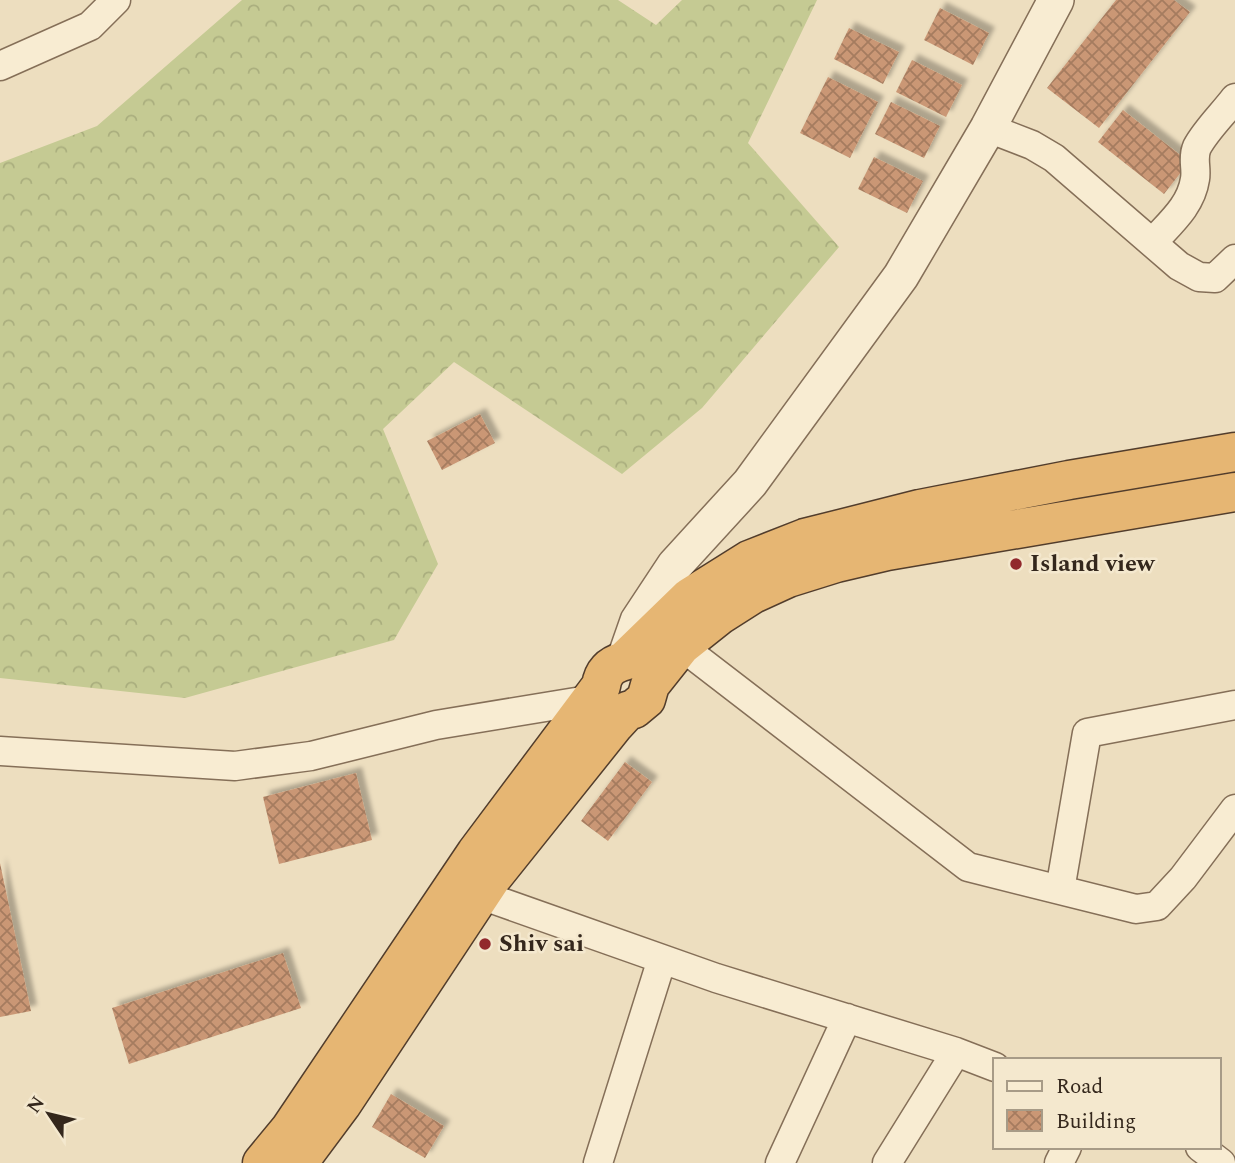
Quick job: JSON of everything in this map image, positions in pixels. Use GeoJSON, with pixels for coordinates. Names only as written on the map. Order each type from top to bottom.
{"type":"FeatureCollection","features":[{"type":"Feature","properties":{"kind":"highway"},"geometry":{"type":"LineString","coordinates":[[262,1163],[290,1129],[476,853],[618,689],[690,597],[750,560],[805,538],[920,509],[1235,452]]}},
{"type":"Feature","properties":{"kind":"highway"},"geometry":{"type":"LineString","coordinates":[[298,1163],[342,1104],[618,689],[681,646],[720,615],[754,594],[788,578],[836,563],[993,532],[1235,492]]}},
{"type":"Feature","properties":{"kind":"street"},"geometry":{"type":"LineString","coordinates":[[0,65],[90,26],[116,0]]}},
{"type":"Feature","properties":{"kind":"street"},"geometry":{"type":"LineString","coordinates":[[0,751],[235,766],[312,756],[436,724],[618,689],[638,621],[675,565],[750,483],[901,276],[988,128],[1056,0]]}},
{"type":"Feature","properties":{"kind":"street"},"geometry":{"type":"LineString","coordinates":[[1153,242],[1188,202],[1196,176],[1194,158],[1198,146],[1235,99]]}},
{"type":"Feature","properties":{"kind":"street"},"geometry":{"type":"LineString","coordinates":[[988,128],[1032,145],[1054,158],[1179,266],[1199,277],[1215,278],[1235,259]]}},
{"type":"Feature","properties":{"kind":"street"},"geometry":{"type":"LineString","coordinates":[[681,646],[968,867],[1136,909],[1157,906],[1183,878],[1235,809]]}},
{"type":"Feature","properties":{"kind":"street"},"geometry":{"type":"LineString","coordinates":[[1060,890],[1087,733],[1235,705]]}},
{"type":"Feature","properties":{"kind":"street"},"geometry":{"type":"LineString","coordinates":[[481,895],[662,960],[956,1052],[993,1066]]}},
{"type":"Feature","properties":{"kind":"street"},"geometry":{"type":"LineString","coordinates":[[597,1163],[662,960]]}},
{"type":"Feature","properties":{"kind":"street"},"geometry":{"type":"LineString","coordinates":[[780,1163],[847,1018]]}},
{"type":"Feature","properties":{"kind":"street"},"geometry":{"type":"LineString","coordinates":[[887,1163],[956,1052]]}},
{"type":"Feature","properties":{"kind":"street"},"geometry":{"type":"LineString","coordinates":[[1203,1149],[1221,1163],[1235,1148]]}},
{"type":"Feature","properties":{"kind":"green space"},"geometry":{"type":"Polygon","coordinates":[[[242,0],[618,0],[656,25],[682,0],[817,0],[748,143],[839,247],[702,408],[622,474],[454,362],[383,429],[438,564],[394,640],[185,698],[0,678],[0,163],[97,126],[242,0]]]}},
{"type":"Feature","properties":{"kind":"building"},"geometry":{"type":"Polygon","coordinates":[[[1116,0],[1174,0],[1190,12],[1099,128],[1047,88],[1116,0]]]}},
{"type":"Feature","properties":{"kind":"building"},"geometry":{"type":"Polygon","coordinates":[[[940,8],[989,33],[973,65],[924,40],[940,8]]]}},
{"type":"Feature","properties":{"kind":"building"},"geometry":{"type":"Polygon","coordinates":[[[849,28],[899,52],[883,84],[834,59],[849,28]]]}},
{"type":"Feature","properties":{"kind":"building"},"geometry":{"type":"Polygon","coordinates":[[[912,60],[962,85],[946,117],[896,92],[912,60]]]}},
{"type":"Feature","properties":{"kind":"building"},"geometry":{"type":"Polygon","coordinates":[[[828,77],[878,102],[850,158],[800,133],[828,77]]]}},
{"type":"Feature","properties":{"kind":"building"},"geometry":{"type":"Polygon","coordinates":[[[891,102],[940,126],[924,158],[875,134],[891,102]]]}},
{"type":"Feature","properties":{"kind":"building"},"geometry":{"type":"Polygon","coordinates":[[[1123,110],[1189,162],[1164,194],[1098,142],[1123,110]]]}},
{"type":"Feature","properties":{"kind":"building"},"geometry":{"type":"Polygon","coordinates":[[[874,157],[923,181],[907,213],[858,189],[874,157]]]}},
{"type":"Feature","properties":{"kind":"building"},"geometry":{"type":"Polygon","coordinates":[[[480,414],[495,443],[442,470],[427,441],[480,414]]]}},
{"type":"Feature","properties":{"kind":"building"},"geometry":{"type":"Polygon","coordinates":[[[625,762],[652,782],[608,841],[581,821],[625,762]]]}},
{"type":"Feature","properties":{"kind":"building"},"geometry":{"type":"Polygon","coordinates":[[[356,773],[372,840],[279,864],[263,797],[356,773]]]}},
{"type":"Feature","properties":{"kind":"building"},"geometry":{"type":"Polygon","coordinates":[[[0,863],[31,1011],[0,1017],[0,863]]]}},
{"type":"Feature","properties":{"kind":"building"},"geometry":{"type":"Polygon","coordinates":[[[283,953],[301,1008],[129,1064],[112,1008],[283,953]]]}},
{"type":"Feature","properties":{"kind":"building"},"geometry":{"type":"Polygon","coordinates":[[[391,1094],[444,1126],[425,1158],[372,1127],[391,1094]]]}},
{"type":"Feature","properties":{"kind":"place","name":"Island view"},"geometry":{"type":"Point","coordinates":[1016,564]}},
{"type":"Feature","properties":{"kind":"place","name":"Shiv sai"},"geometry":{"type":"Point","coordinates":[485,944]}}]}
